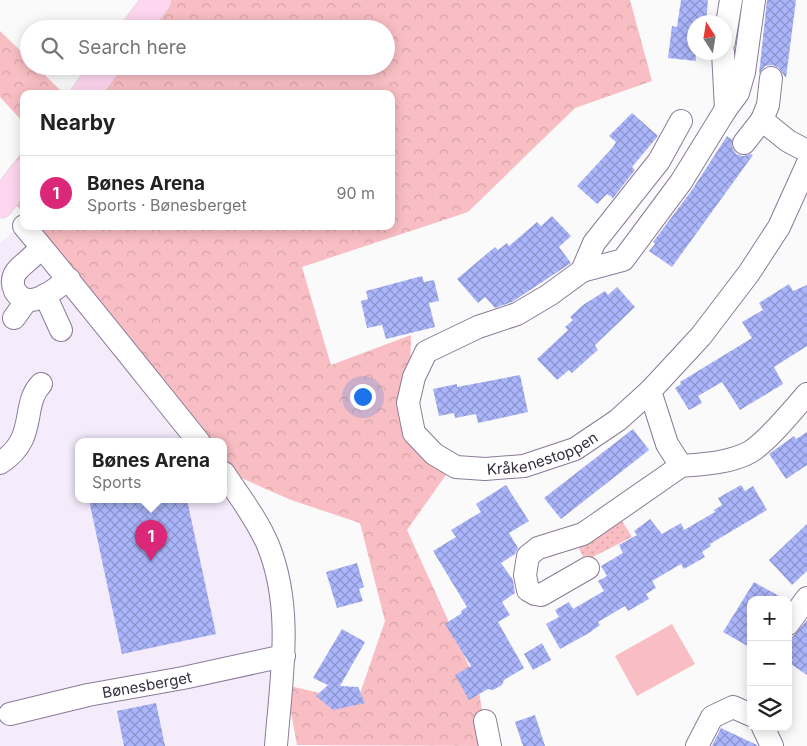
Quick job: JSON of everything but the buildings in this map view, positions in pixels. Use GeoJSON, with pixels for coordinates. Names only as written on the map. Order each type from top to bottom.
{"type":"FeatureCollection","features":[{"type":"Feature","properties":{"kind":"main road"},"geometry":{"type":"LineString","coordinates":[[142,20],[157,0]]}},
{"type":"Feature","properties":{"kind":"main road"},"geometry":{"type":"LineString","coordinates":[[88,90],[99,75]]}},
{"type":"Feature","properties":{"kind":"main road"},"geometry":{"type":"LineString","coordinates":[[1,203],[20,178]]}},
{"type":"Feature","properties":{"kind":"street"},"geometry":{"type":"LineString","coordinates":[[728,15],[730,0]]}},
{"type":"Feature","properties":{"kind":"street","name":"Kråkenestoppen"},"geometry":{"type":"LineString","coordinates":[[754,0],[744,72],[738,93],[681,182],[623,260],[582,271],[549,295],[518,314],[478,327],[426,352],[414,377],[408,403],[414,434],[434,454],[456,466],[485,469],[524,466],[574,449],[618,420],[650,391],[701,336],[749,273],[779,227],[807,165]]}},
{"type":"Feature","properties":{"kind":"street"},"geometry":{"type":"LineString","coordinates":[[723,60],[726,109]]}},
{"type":"Feature","properties":{"kind":"street"},"geometry":{"type":"LineString","coordinates":[[744,143],[762,120],[768,104],[771,78]]}},
{"type":"Feature","properties":{"kind":"street"},"geometry":{"type":"LineString","coordinates":[[762,120],[788,141],[807,151]]}},
{"type":"Feature","properties":{"kind":"street"},"geometry":{"type":"LineString","coordinates":[[582,271],[594,242],[659,160],[681,121]]}},
{"type":"Feature","properties":{"kind":"street"},"geometry":{"type":"LineString","coordinates":[[1,203],[20,222]]}},
{"type":"Feature","properties":{"kind":"street"},"geometry":{"type":"LineString","coordinates":[[29,231],[196,438]]}},
{"type":"Feature","properties":{"kind":"street"},"geometry":{"type":"LineString","coordinates":[[29,231],[38,250],[16,272],[13,279],[13,287],[16,294],[36,297],[61,330]]}},
{"type":"Feature","properties":{"kind":"street"},"geometry":{"type":"LineString","coordinates":[[14,318],[36,297],[69,279]]}},
{"type":"Feature","properties":{"kind":"street"},"geometry":{"type":"LineString","coordinates":[[0,463],[21,442],[35,394],[41,384]]}},
{"type":"Feature","properties":{"kind":"street"},"geometry":{"type":"LineString","coordinates":[[650,391],[667,444],[682,466]]}},
{"type":"Feature","properties":{"kind":"street"},"geometry":{"type":"LineString","coordinates":[[588,568],[541,594],[535,594],[528,590],[525,575],[528,556],[538,548],[583,534],[682,466],[714,464],[750,452],[778,427],[807,394]]}},
{"type":"Feature","properties":{"kind":"street"},"geometry":{"type":"LineString","coordinates":[[227,478],[255,520],[268,545],[277,574],[285,622],[276,746]]}},
{"type":"Feature","properties":{"kind":"street"},"geometry":{"type":"LineString","coordinates":[[792,619],[807,598]]}},
{"type":"Feature","properties":{"kind":"street","name":"Bønesberget"},"geometry":{"type":"LineString","coordinates":[[10,714],[62,701],[174,680],[284,656]]}},
{"type":"Feature","properties":{"kind":"street"},"geometry":{"type":"LineString","coordinates":[[697,746],[712,717],[733,707],[747,713]]}},
{"type":"Feature","properties":{"kind":"street"},"geometry":{"type":"LineString","coordinates":[[485,721],[490,746]]}},
{"type":"Feature","properties":{"kind":"street"},"geometry":{"type":"LineString","coordinates":[[765,731],[772,746]]}},
{"type":"Feature","properties":{"kind":"shaded area"},"geometry":{"type":"Polygon","coordinates":[[[20,226],[20,230],[27,230],[196,438],[75,438],[75,503],[227,503],[227,479],[278,584],[274,746],[0,746],[0,243],[20,226]]]}},
{"type":"Feature","properties":{"kind":"green space"},"geometry":{"type":"Polygon","coordinates":[[[150,0],[630,0],[652,81],[575,108],[468,212],[302,267],[331,365],[411,335],[409,432],[448,472],[407,530],[478,686],[488,746],[297,745],[286,685],[357,702],[385,621],[360,523],[291,500],[232,474],[227,466],[227,438],[206,438],[134,342],[38,230],[395,230],[395,90],[74,90],[87,75],[395,75],[395,20],[133,20],[150,0]]]}},
{"type":"Feature","properties":{"kind":"green space"},"geometry":{"type":"Polygon","coordinates":[[[0,31],[20,50],[20,75],[45,75],[60,90],[20,90],[20,119],[0,97],[0,31]]]}},
{"type":"Feature","properties":{"kind":"green space"},"geometry":{"type":"Polygon","coordinates":[[[20,155],[20,209],[16,205],[7,171],[20,155]]]}},
{"type":"Feature","properties":{"kind":"green space"},"geometry":{"type":"Polygon","coordinates":[[[619,516],[632,537],[585,561],[576,542],[619,516]]]}},
{"type":"Feature","properties":{"kind":"green space"},"geometry":{"type":"Polygon","coordinates":[[[672,624],[695,664],[637,696],[615,656],[672,624]]]}},
{"type":"Feature","properties":{"kind":"place","name":"Bønes Arena"},"geometry":{"type":"Point","coordinates":[151,561]}}]}
